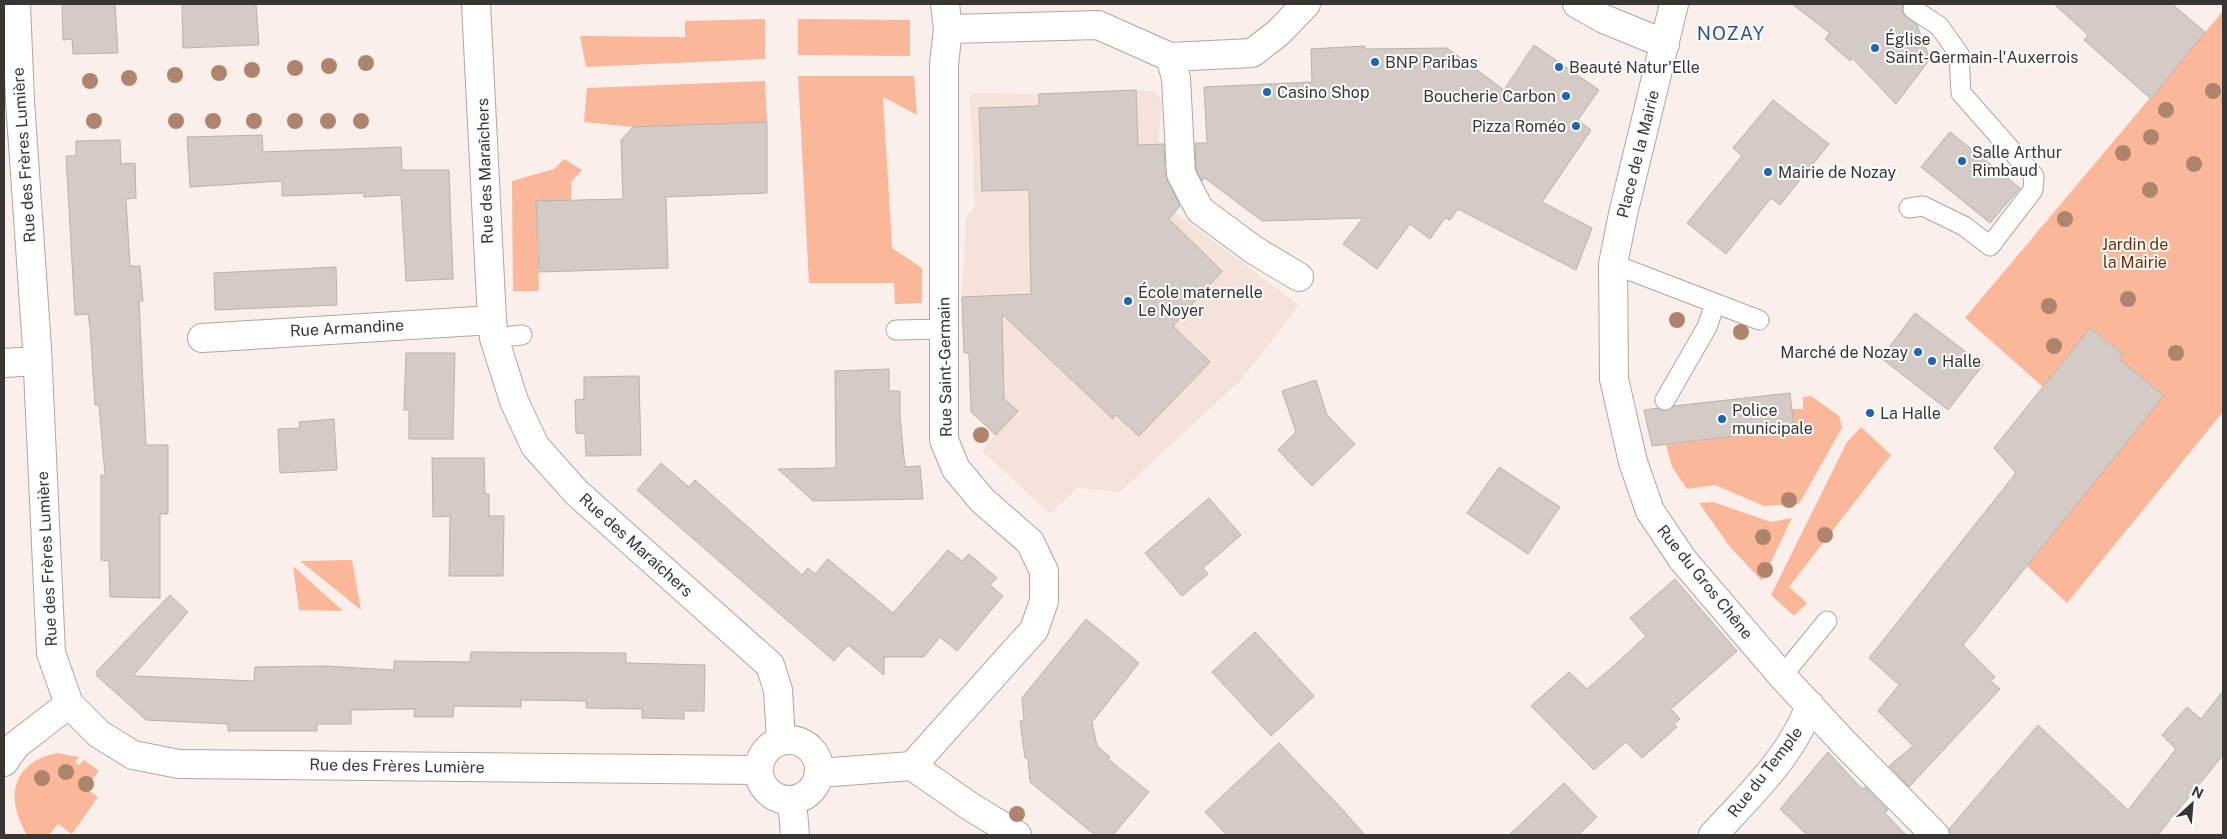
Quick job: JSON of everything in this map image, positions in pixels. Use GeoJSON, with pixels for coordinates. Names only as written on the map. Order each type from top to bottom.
{"type":"FeatureCollection","features":[{"type":"Feature","properties":{"kind":"street","name":"Rue des Frères Lumière"},"geometry":{"type":"LineString","coordinates":[[16,4],[20,101],[37,362],[51,653],[69,704],[99,734],[133,756],[179,764],[758,770]]}},
{"type":"Feature","properties":{"kind":"street","name":"Rue des Maraîchers"},"geometry":{"type":"LineString","coordinates":[[476,4],[493,329],[514,401],[535,446],[577,493],[770,665],[778,690],[781,741]]}},
{"type":"Feature","properties":{"kind":"street"},"geometry":{"type":"LineString","coordinates":[[946,25],[1098,25],[1170,57],[1252,53],[1278,33],[1306,4]]}},
{"type":"Feature","properties":{"kind":"street"},"geometry":{"type":"LineString","coordinates":[[1577,4],[1604,19],[1665,44]]}},
{"type":"Feature","properties":{"kind":"street","name":"Place de la Mairie"},"geometry":{"type":"LineString","coordinates":[[1613,264],[1623,214],[1674,4]]}},
{"type":"Feature","properties":{"kind":"street","name":"Rue Saint-Germain"},"geometry":{"type":"LineString","coordinates":[[912,766],[1034,630],[1044,601],[1044,571],[1030,542],[982,500],[956,469],[944,440],[944,64],[946,25]]}},
{"type":"Feature","properties":{"kind":"street"},"geometry":{"type":"LineString","coordinates":[[1170,57],[1176,78],[1181,174],[1200,210],[1254,250],[1299,277]]}},
{"type":"Feature","properties":{"kind":"street","name":"Rue du Gros Chêne"},"geometry":{"type":"LineString","coordinates":[[1613,264],[1614,379],[1633,462],[1650,511],[1683,560],[1782,676],[1935,835]]}},
{"type":"Feature","properties":{"kind":"street","name":"Rue Armandine"},"geometry":{"type":"LineString","coordinates":[[202,338],[493,329]]}},
{"type":"Feature","properties":{"kind":"street"},"geometry":{"type":"LineString","coordinates":[[4,363],[37,362]]}},
{"type":"Feature","properties":{"kind":"street"},"geometry":{"type":"LineString","coordinates":[[4,762],[16,745],[69,704]]}},
{"type":"Feature","properties":{"kind":"street","name":"Rue du Temple"},"geometry":{"type":"LineString","coordinates":[[1713,835],[1759,785],[1793,740],[1803,725],[1810,705]]}},
{"type":"Feature","properties":{"kind":"street"},"geometry":{"type":"LineString","coordinates":[[781,741],[800,742],[808,747],[814,754],[818,773],[811,791],[802,797],[792,800],[782,800],[773,796],[765,789],[760,780],[758,770],[765,752],[772,745],[781,741]]}},
{"type":"Feature","properties":{"kind":"street"},"geometry":{"type":"LineString","coordinates":[[818,773],[912,766],[971,807],[1017,835]]}},
{"type":"Feature","properties":{"kind":"street"},"geometry":{"type":"LineString","coordinates":[[792,800],[795,835]]}},
{"type":"Feature","properties":{"kind":"lane"},"geometry":{"type":"LineString","coordinates":[[1909,208],[1923,206],[1964,226],[1990,246],[2033,190],[2034,176],[1961,92],[1959,54],[1954,46],[1939,26],[1913,10]]}},
{"type":"Feature","properties":{"kind":"lane"},"geometry":{"type":"LineString","coordinates":[[1613,264],[1759,320]]}},
{"type":"Feature","properties":{"kind":"lane"},"geometry":{"type":"LineString","coordinates":[[1665,400],[1707,327],[1715,304]]}},
{"type":"Feature","properties":{"kind":"lane"},"geometry":{"type":"LineString","coordinates":[[493,329],[522,335]]}},
{"type":"Feature","properties":{"kind":"lane"},"geometry":{"type":"LineString","coordinates":[[896,330],[944,329]]}},
{"type":"Feature","properties":{"kind":"lane"},"geometry":{"type":"LineString","coordinates":[[1782,676],[1828,621]]}},
{"type":"Feature","properties":{"kind":"shaded area","name":"École maternelle Le Noyer"},"geometry":{"type":"Polygon","coordinates":[[[1153,91],[1162,100],[1158,144],[1162,203],[1299,305],[1242,379],[1120,492],[1077,488],[1050,514],[982,451],[995,436],[992,434],[969,353],[964,353],[962,297],[966,218],[975,206],[970,93],[1039,94],[1153,91]]]}},
{"type":"Feature","properties":{"kind":"green space","name":"Jardin de la Mairie"},"geometry":{"type":"Polygon","coordinates":[[[2223,11],[2223,412],[2067,603],[2027,566],[2164,396],[2119,359],[2123,354],[2091,328],[2043,387],[1965,318],[2223,11]]]}},
{"type":"Feature","properties":{"kind":"green space"},"geometry":{"type":"Polygon","coordinates":[[[765,19],[765,59],[586,67],[580,36],[685,37],[685,21],[765,19]]]}},
{"type":"Feature","properties":{"kind":"green space"},"geometry":{"type":"Polygon","coordinates":[[[798,19],[910,20],[910,56],[798,55],[798,19]]]}},
{"type":"Feature","properties":{"kind":"green space"},"geometry":{"type":"Polygon","coordinates":[[[798,76],[914,76],[917,115],[883,97],[892,248],[922,268],[922,303],[895,304],[894,283],[809,283],[798,76]]]}},
{"type":"Feature","properties":{"kind":"green space"},"geometry":{"type":"Polygon","coordinates":[[[765,81],[767,122],[633,127],[584,122],[587,88],[765,81]]]}},
{"type":"Feature","properties":{"kind":"green space"},"geometry":{"type":"Polygon","coordinates":[[[564,159],[582,170],[571,182],[571,200],[536,202],[539,291],[513,291],[512,181],[554,169],[564,159]]]}},
{"type":"Feature","properties":{"kind":"green space"},"geometry":{"type":"Polygon","coordinates":[[[1811,396],[1839,416],[1842,428],[1799,504],[1764,506],[1715,485],[1687,489],[1672,467],[1666,445],[1794,429],[1791,409],[1803,409],[1803,397],[1811,396]]]}},
{"type":"Feature","properties":{"kind":"green space"},"geometry":{"type":"Polygon","coordinates":[[[1861,427],[1891,455],[1789,587],[1807,603],[1794,616],[1771,595],[1847,442],[1861,427]]]}},
{"type":"Feature","properties":{"kind":"green space"},"geometry":{"type":"Polygon","coordinates":[[[1713,502],[1771,522],[1792,518],[1762,581],[1730,547],[1699,503],[1713,502]]]}},
{"type":"Feature","properties":{"kind":"green space"},"geometry":{"type":"Polygon","coordinates":[[[352,560],[361,610],[300,561],[352,560]]]}},
{"type":"Feature","properties":{"kind":"green space"},"geometry":{"type":"Polygon","coordinates":[[[293,566],[343,611],[299,610],[293,566]]]}},
{"type":"Feature","properties":{"kind":"green space"},"geometry":{"type":"Polygon","coordinates":[[[57,753],[79,757],[75,762],[79,765],[84,760],[99,771],[85,788],[98,797],[72,834],[58,824],[49,835],[27,835],[16,808],[16,784],[21,774],[30,765],[42,758],[57,753]]]}},
{"type":"Feature","properties":{"kind":"building"},"geometry":{"type":"Polygon","coordinates":[[[62,4],[115,4],[118,53],[73,54],[72,39],[63,40],[62,4]]]}},
{"type":"Feature","properties":{"kind":"building"},"geometry":{"type":"Polygon","coordinates":[[[182,4],[256,4],[259,45],[183,48],[182,4]]]}},
{"type":"Feature","properties":{"kind":"building","name":"Église Saint-Germain-l'Auxerrois"},"geometry":{"type":"Polygon","coordinates":[[[1792,4],[1903,4],[1903,14],[1917,25],[1930,59],[1896,104],[1852,58],[1850,61],[1825,39],[1830,33],[1792,4]]]}},
{"type":"Feature","properties":{"kind":"building"},"geometry":{"type":"Polygon","coordinates":[[[2054,4],[2172,4],[2205,32],[2151,99],[2084,40],[2088,35],[2054,4]]]}},
{"type":"Feature","properties":{"kind":"building"},"geometry":{"type":"Polygon","coordinates":[[[1534,45],[1599,90],[1578,120],[1591,130],[1542,202],[1592,228],[1576,270],[1458,209],[1450,220],[1445,218],[1430,239],[1410,224],[1377,269],[1343,244],[1363,218],[1262,221],[1205,178],[1202,181],[1196,170],[1195,143],[1207,143],[1204,87],[1312,82],[1311,49],[1364,46],[1367,49],[1447,48],[1504,90],[1534,45]]]}},
{"type":"Feature","properties":{"kind":"building"},"geometry":{"type":"Polygon","coordinates":[[[1136,90],[1138,145],[1164,144],[1165,175],[1180,206],[1169,219],[1222,271],[1173,326],[1210,362],[1139,436],[1116,415],[1113,419],[1002,314],[1004,399],[1018,411],[996,435],[971,412],[969,353],[964,353],[962,297],[1031,294],[1029,190],[982,191],[979,108],[1039,106],[1039,94],[1136,90]]]}},
{"type":"Feature","properties":{"kind":"building","name":"Mairie de Nozay"},"geometry":{"type":"Polygon","coordinates":[[[1773,100],[1829,144],[1780,205],[1771,198],[1726,254],[1687,223],[1742,156],[1733,148],[1773,100]]]}},
{"type":"Feature","properties":{"kind":"building"},"geometry":{"type":"Polygon","coordinates":[[[767,122],[767,193],[666,197],[668,268],[539,272],[536,201],[623,199],[621,140],[633,127],[767,122]]]}},
{"type":"Feature","properties":{"kind":"building"},"geometry":{"type":"Polygon","coordinates":[[[1950,132],[2020,188],[1990,223],[1921,167],[1950,132]]]}},
{"type":"Feature","properties":{"kind":"building"},"geometry":{"type":"Polygon","coordinates":[[[262,135],[263,152],[401,147],[402,170],[449,170],[453,279],[406,281],[401,195],[364,197],[364,193],[282,196],[282,181],[190,187],[187,137],[262,135]]]}},
{"type":"Feature","properties":{"kind":"building"},"geometry":{"type":"Polygon","coordinates":[[[120,140],[121,164],[135,163],[136,198],[126,199],[130,266],[140,266],[143,301],[139,301],[146,445],[168,445],[168,514],[160,514],[160,598],[110,597],[109,561],[101,560],[101,475],[105,475],[99,405],[95,405],[90,328],[88,314],[75,315],[66,156],[76,156],[76,141],[120,140]]]}},
{"type":"Feature","properties":{"kind":"building"},"geometry":{"type":"Polygon","coordinates":[[[336,267],[337,305],[215,310],[214,273],[336,267]]]}},
{"type":"Feature","properties":{"kind":"building","name":"Halle"},"geometry":{"type":"Polygon","coordinates":[[[1915,313],[1983,365],[1948,410],[1881,358],[1915,313]]]}},
{"type":"Feature","properties":{"kind":"building"},"geometry":{"type":"Polygon","coordinates":[[[2090,328],[2123,354],[2119,359],[2164,396],[1963,645],[1995,677],[1991,681],[2000,689],[1909,787],[1889,766],[1913,746],[1878,711],[1899,685],[1869,658],[2016,473],[1994,448],[2090,328]]]}},
{"type":"Feature","properties":{"kind":"building"},"geometry":{"type":"Polygon","coordinates":[[[406,353],[455,353],[453,439],[409,439],[409,410],[404,410],[406,353]]]}},
{"type":"Feature","properties":{"kind":"building"},"geometry":{"type":"Polygon","coordinates":[[[889,369],[889,391],[900,391],[900,418],[905,467],[920,466],[923,499],[813,501],[778,469],[836,468],[835,371],[889,369]]]}},
{"type":"Feature","properties":{"kind":"building"},"geometry":{"type":"Polygon","coordinates":[[[639,376],[641,455],[586,456],[585,434],[576,433],[575,400],[584,399],[584,377],[639,376]]]}},
{"type":"Feature","properties":{"kind":"building"},"geometry":{"type":"Polygon","coordinates":[[[1316,380],[1327,415],[1355,444],[1312,486],[1278,450],[1296,432],[1282,391],[1316,380]]]}},
{"type":"Feature","properties":{"kind":"building"},"geometry":{"type":"Polygon","coordinates":[[[1790,393],[1794,429],[1652,446],[1644,410],[1658,408],[1666,411],[1674,406],[1790,393]]]}},
{"type":"Feature","properties":{"kind":"building"},"geometry":{"type":"Polygon","coordinates":[[[334,419],[337,470],[280,473],[278,429],[300,428],[299,422],[334,419]]]}},
{"type":"Feature","properties":{"kind":"building"},"geometry":{"type":"Polygon","coordinates":[[[432,458],[484,458],[485,494],[489,494],[489,516],[504,516],[503,576],[449,576],[450,516],[433,517],[432,458]]]}},
{"type":"Feature","properties":{"kind":"building"},"geometry":{"type":"Polygon","coordinates":[[[661,463],[689,487],[695,480],[802,575],[808,568],[815,574],[828,559],[893,613],[948,550],[962,561],[969,554],[997,578],[990,585],[1003,596],[957,651],[940,637],[924,657],[884,657],[884,675],[848,645],[834,661],[637,490],[661,463]]]}},
{"type":"Feature","properties":{"kind":"building"},"geometry":{"type":"Polygon","coordinates":[[[1499,467],[1560,507],[1528,554],[1467,513],[1499,467]]]}},
{"type":"Feature","properties":{"kind":"building"},"geometry":{"type":"Polygon","coordinates":[[[1209,498],[1241,535],[1203,568],[1208,574],[1182,596],[1145,553],[1209,498]]]}},
{"type":"Feature","properties":{"kind":"building"},"geometry":{"type":"Polygon","coordinates":[[[1675,579],[1737,651],[1671,709],[1680,719],[1674,724],[1677,727],[1642,758],[1626,742],[1594,770],[1531,706],[1569,672],[1587,689],[1618,662],[1646,636],[1630,618],[1675,579]]]}},
{"type":"Feature","properties":{"kind":"building"},"geometry":{"type":"Polygon","coordinates":[[[170,595],[188,612],[133,676],[254,681],[255,667],[324,666],[394,670],[394,661],[470,662],[471,652],[626,653],[626,663],[705,665],[704,711],[684,711],[684,719],[642,718],[642,709],[586,708],[586,701],[521,700],[521,707],[454,706],[453,717],[414,717],[415,709],[351,710],[351,724],[317,724],[317,731],[228,731],[228,724],[146,720],[96,675],[99,675],[96,672],[170,595]]]}},
{"type":"Feature","properties":{"kind":"building"},"geometry":{"type":"Polygon","coordinates":[[[1086,619],[1139,663],[1092,722],[1097,746],[1110,757],[1108,759],[1149,792],[1113,835],[1095,835],[1030,782],[1028,759],[1025,758],[1020,721],[1024,721],[1022,698],[1086,619]]]}},
{"type":"Feature","properties":{"kind":"building"},"geometry":{"type":"Polygon","coordinates":[[[1255,632],[1314,696],[1271,736],[1212,672],[1255,632]]]}},
{"type":"Feature","properties":{"kind":"building"},"geometry":{"type":"Polygon","coordinates":[[[2223,691],[2223,755],[2158,835],[1950,835],[1949,829],[2038,725],[2128,810],[2176,749],[2162,735],[2187,707],[2201,719],[2223,691]]]}},
{"type":"Feature","properties":{"kind":"building"},"geometry":{"type":"Polygon","coordinates":[[[1279,743],[1365,835],[1227,835],[1205,812],[1279,743]]]}},
{"type":"Feature","properties":{"kind":"building"},"geometry":{"type":"Polygon","coordinates":[[[1828,752],[1862,789],[1865,787],[1888,810],[1885,813],[1906,835],[1807,835],[1780,809],[1828,752]]]}},
{"type":"Feature","properties":{"kind":"building"},"geometry":{"type":"Polygon","coordinates":[[[1564,783],[1597,817],[1578,835],[1509,835],[1564,783]]]}},
{"type":"Feature","properties":{"kind":"place","name":"Église Saint-Germain-l'Auxerrois"},"geometry":{"type":"Point","coordinates":[1875,48]}},
{"type":"Feature","properties":{"kind":"place","name":"BNP Paribas"},"geometry":{"type":"Point","coordinates":[1375,62]}},
{"type":"Feature","properties":{"kind":"place","name":"Beauté Natur'Elle"},"geometry":{"type":"Point","coordinates":[1559,67]}},
{"type":"Feature","properties":{"kind":"place","name":"Casino Shop"},"geometry":{"type":"Point","coordinates":[1267,92]}},
{"type":"Feature","properties":{"kind":"place","name":"Boucherie Carbon"},"geometry":{"type":"Point","coordinates":[1566,96]}},
{"type":"Feature","properties":{"kind":"place","name":"Pizza Roméo"},"geometry":{"type":"Point","coordinates":[1576,126]}},
{"type":"Feature","properties":{"kind":"place","name":"Salle Arthur Rimbaud"},"geometry":{"type":"Point","coordinates":[1962,161]}},
{"type":"Feature","properties":{"kind":"place","name":"Mairie de Nozay"},"geometry":{"type":"Point","coordinates":[1768,172]}},
{"type":"Feature","properties":{"kind":"place","name":"École maternelle Le Noyer"},"geometry":{"type":"Point","coordinates":[1128,301]}},
{"type":"Feature","properties":{"kind":"place","name":"Marché de Nozay"},"geometry":{"type":"Point","coordinates":[1918,352]}},
{"type":"Feature","properties":{"kind":"place","name":"Halle"},"geometry":{"type":"Point","coordinates":[1932,361]}},
{"type":"Feature","properties":{"kind":"place","name":"La Halle"},"geometry":{"type":"Point","coordinates":[1870,413]}},
{"type":"Feature","properties":{"kind":"place","name":"Police municipale"},"geometry":{"type":"Point","coordinates":[1722,419]}},
{"type":"Feature","properties":{"kind":"district","name":"NOZAY"},"geometry":{"type":"Point","coordinates":[1731,33]}}]}
